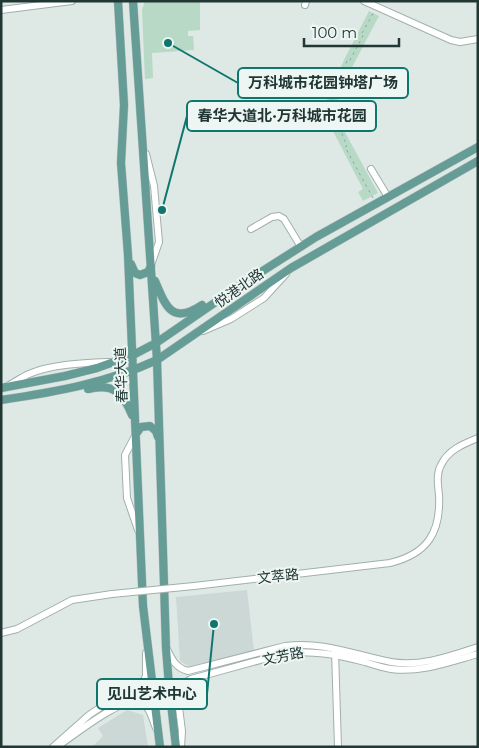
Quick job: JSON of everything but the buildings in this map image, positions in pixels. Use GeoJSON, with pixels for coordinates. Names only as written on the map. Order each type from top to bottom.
{"type":"FeatureCollection","features":[{"type":"Feature","properties":{"kind":"main road","name":"春华大道"},"geometry":{"type":"LineString","coordinates":[[118,1],[124,105],[121,163],[128,254],[143,606],[160,747]]}},
{"type":"Feature","properties":{"kind":"main road"},"geometry":{"type":"LineString","coordinates":[[134,3],[157,360],[168,686],[176,747]]}},
{"type":"Feature","properties":{"kind":"main road","name":"悦港北路"},"geometry":{"type":"LineString","coordinates":[[2,388],[66,376],[133,355],[156,343],[239,286],[301,247],[478,147]]}},
{"type":"Feature","properties":{"kind":"main road","name":"悦港北路"},"geometry":{"type":"LineString","coordinates":[[1,400],[37,395],[102,381],[133,372],[157,360],[291,268],[478,161]]}},
{"type":"Feature","properties":{"kind":"main road"},"geometry":{"type":"LineString","coordinates":[[128,254],[135,273],[144,274],[150,270],[152,265]]}},
{"type":"Feature","properties":{"kind":"main road"},"geometry":{"type":"LineString","coordinates":[[152,274],[165,303],[173,312],[179,314],[191,312],[217,295],[239,286]]}},
{"type":"Feature","properties":{"kind":"main road"},"geometry":{"type":"LineString","coordinates":[[37,395],[62,395],[97,387],[113,389],[125,400],[135,422]]}},
{"type":"Feature","properties":{"kind":"main road"},"geometry":{"type":"LineString","coordinates":[[136,434],[141,428],[150,426],[156,431],[160,441]]}},
{"type":"Feature","properties":{"kind":"street"},"geometry":{"type":"LineString","coordinates":[[1,10],[72,1]]}},
{"type":"Feature","properties":{"kind":"street"},"geometry":{"type":"LineString","coordinates":[[364,1],[451,40],[460,42],[478,39]]}},
{"type":"Feature","properties":{"kind":"street"},"geometry":{"type":"LineString","coordinates":[[371,168],[388,197]]}},
{"type":"Feature","properties":{"kind":"street"},"geometry":{"type":"LineString","coordinates":[[251,229],[272,217],[279,216],[284,220],[301,247]]}},
{"type":"Feature","properties":{"kind":"street"},"geometry":{"type":"LineString","coordinates":[[136,434],[125,455],[127,498],[140,534]]}},
{"type":"Feature","properties":{"kind":"street","name":"文萃路"},"geometry":{"type":"LineString","coordinates":[[1,633],[17,629],[72,600],[390,563],[413,556],[429,542],[438,520],[440,510],[437,477],[439,466],[455,449],[478,438]]}},
{"type":"Feature","properties":{"kind":"street"},"geometry":{"type":"LineString","coordinates":[[53,747],[89,715],[117,697],[141,686],[146,676],[147,637]]}},
{"type":"Feature","properties":{"kind":"street","name":"文芳路"},"geometry":{"type":"LineString","coordinates":[[166,648],[177,666],[188,671],[285,646],[314,644],[390,669],[404,670],[433,667],[478,654]]}},
{"type":"Feature","properties":{"kind":"street","name":"文芳路"},"geometry":{"type":"LineString","coordinates":[[180,747],[182,731],[177,692],[186,682],[286,653],[335,651],[406,663],[431,660],[478,647]]}},
{"type":"Feature","properties":{"kind":"street"},"geometry":{"type":"LineString","coordinates":[[335,651],[338,747]]}},
{"type":"Feature","properties":{"kind":"street"},"geometry":{"type":"LineString","coordinates":[[57,747],[108,712],[133,700],[146,706],[159,737]]}},
{"type":"Feature","properties":{"kind":"path"},"geometry":{"type":"LineString","coordinates":[[373,199],[345,146],[347,146],[330,105],[347,61],[349,62],[363,36],[361,35],[375,11]]}},
{"type":"Feature","properties":{"kind":"shaded area"},"geometry":{"type":"Polygon","coordinates":[[[247,590],[254,651],[190,667],[180,661],[176,597],[247,590]]]}},
{"type":"Feature","properties":{"kind":"shaded area"},"geometry":{"type":"Polygon","coordinates":[[[127,710],[143,715],[148,747],[92,747],[103,736],[98,728],[127,710]]]}},
{"type":"Feature","properties":{"kind":"green space"},"geometry":{"type":"Polygon","coordinates":[[[145,1],[200,1],[200,30],[188,31],[188,36],[193,36],[194,50],[152,53],[153,78],[145,79],[142,10],[145,1]]]}},
{"type":"Feature","properties":{"kind":"green space"},"geometry":{"type":"Polygon","coordinates":[[[369,11],[379,16],[339,92],[341,94],[336,105],[344,121],[340,123],[378,193],[363,201],[358,192],[363,189],[322,110],[344,60],[369,11]]]}},
{"type":"Feature","properties":{"kind":"place","name":"万科城市花园钟塔广场"},"geometry":{"type":"Point","coordinates":[168,43]}},
{"type":"Feature","properties":{"kind":"place","name":"春华大道北·万科城市花园"},"geometry":{"type":"Point","coordinates":[162,210]}},
{"type":"Feature","properties":{"kind":"place","name":"见山艺术中心"},"geometry":{"type":"Point","coordinates":[214,624]}}]}
